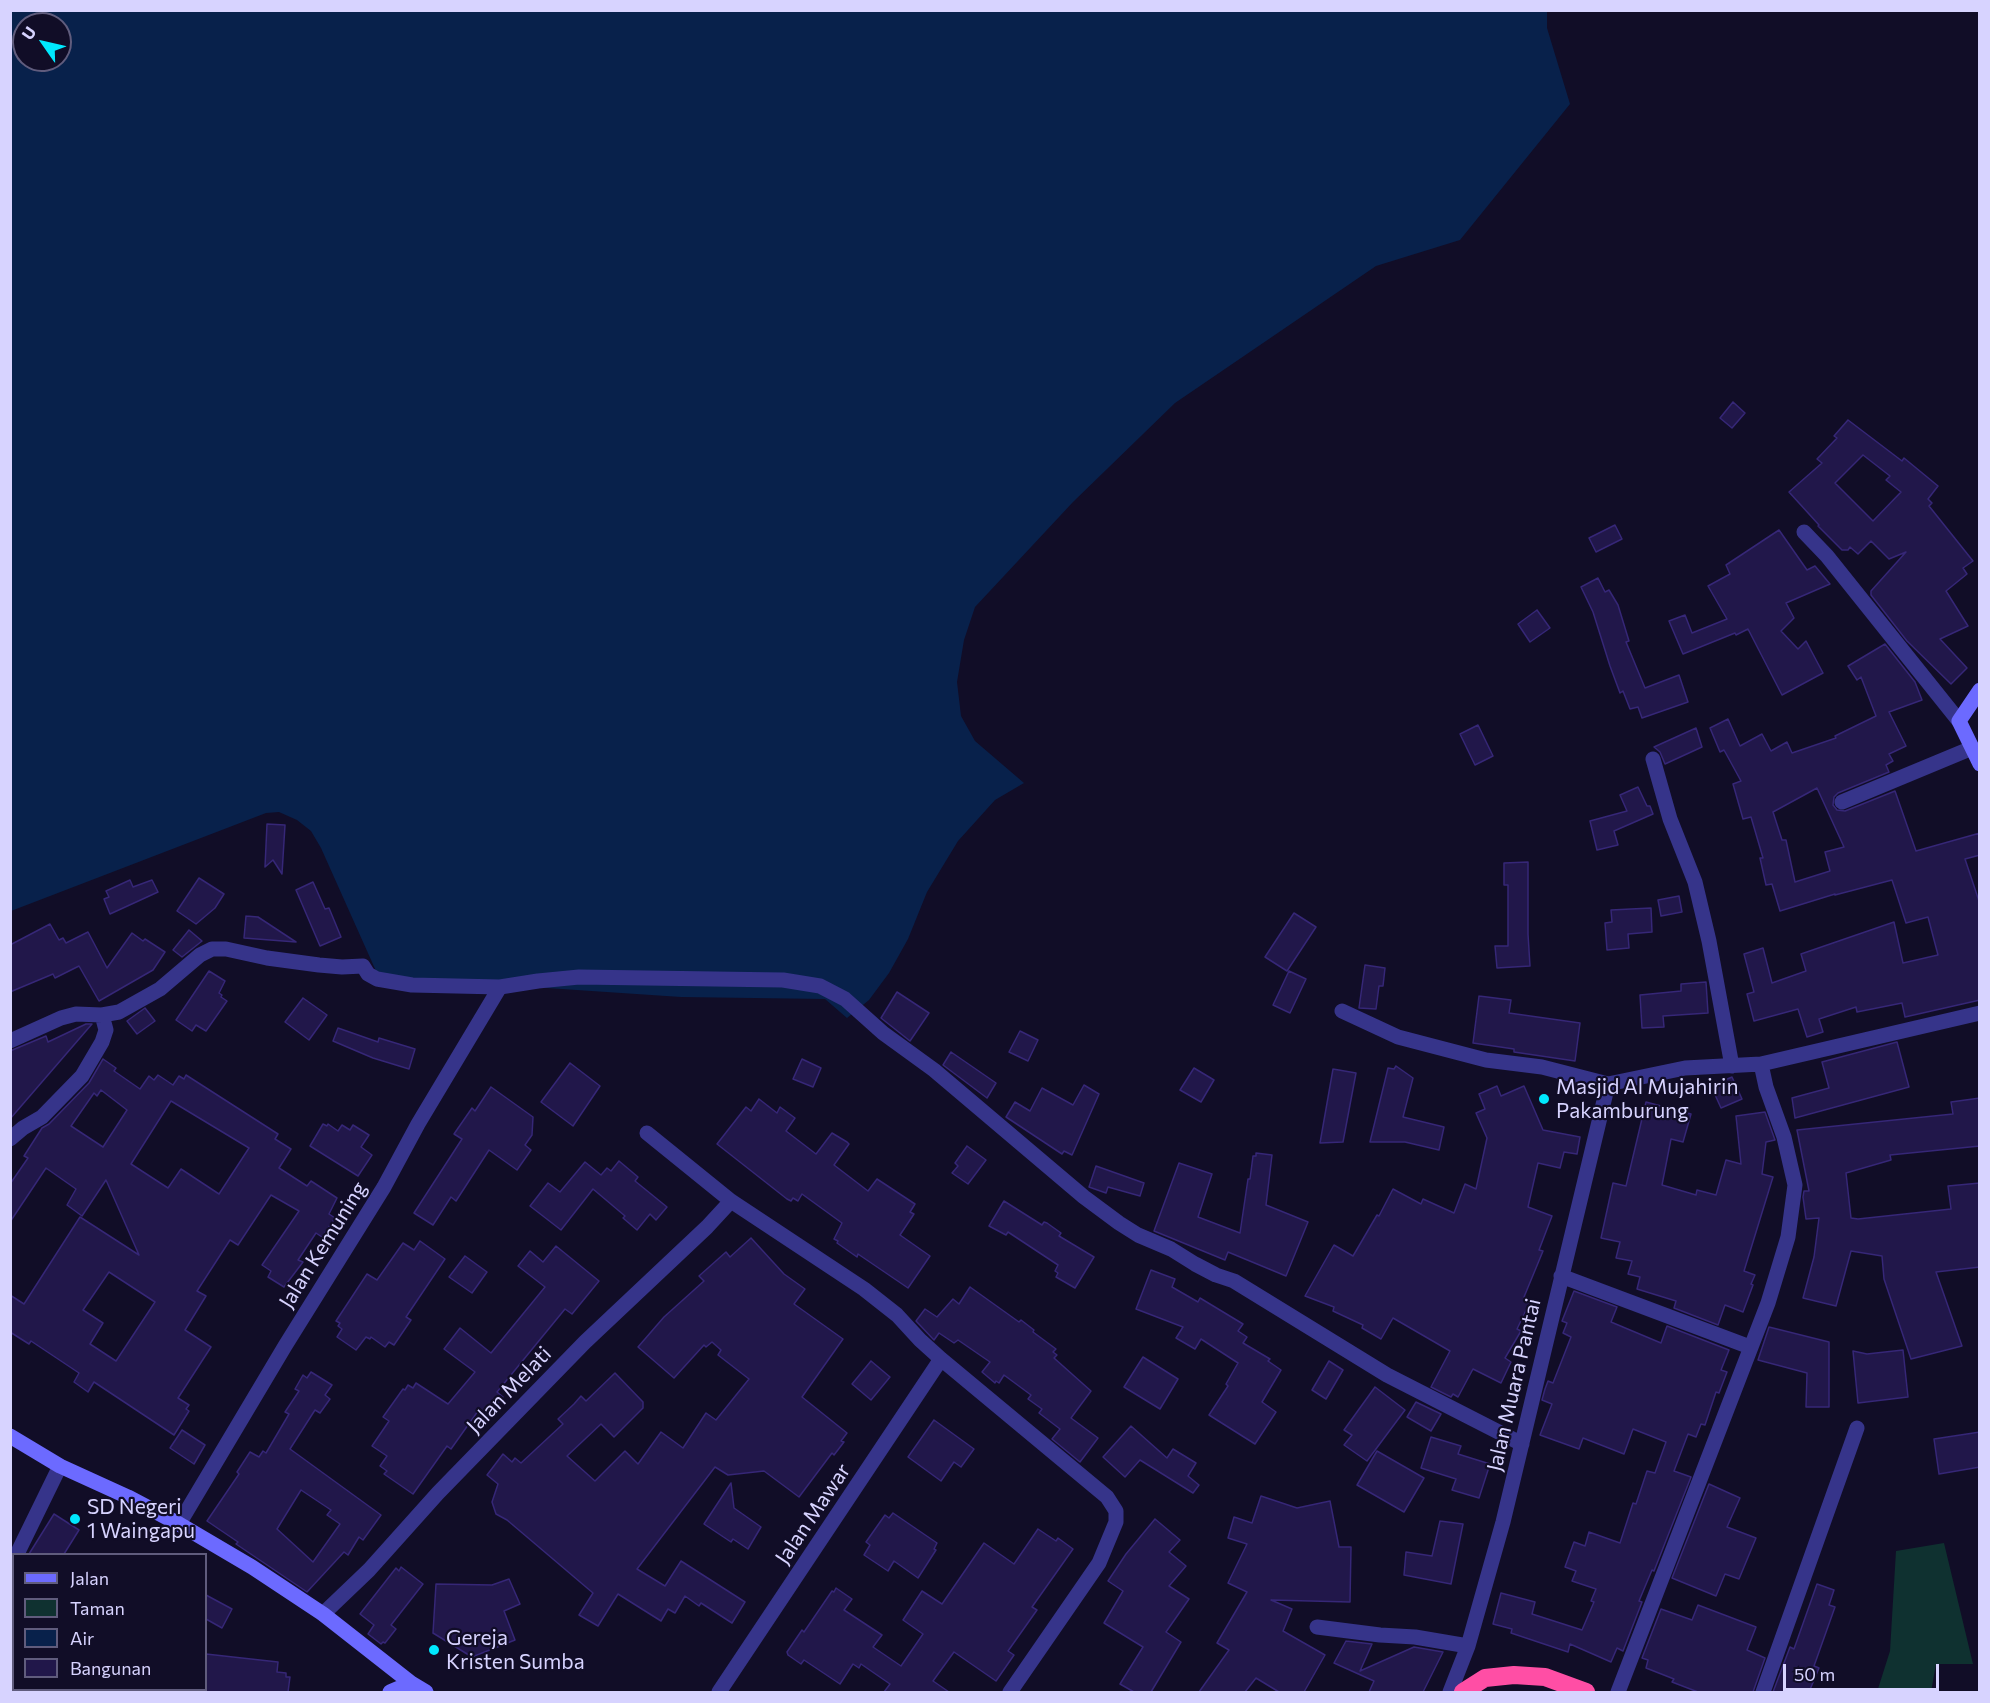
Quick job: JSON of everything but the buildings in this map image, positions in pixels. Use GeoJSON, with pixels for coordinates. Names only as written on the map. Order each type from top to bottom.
{"type":"FeatureCollection","features":[{"type":"Feature","properties":{"kind":"highway"},"geometry":{"type":"LineString","coordinates":[[1463,1692],[1485,1678],[1514,1675],[1545,1677],[1586,1692]]}},
{"type":"Feature","properties":{"kind":"street"},"geometry":{"type":"LineString","coordinates":[[1804,532],[1827,556],[1959,721],[1980,764]]}},
{"type":"Feature","properties":{"kind":"street"},"geometry":{"type":"LineString","coordinates":[[1959,721],[1980,690]]}},
{"type":"Feature","properties":{"kind":"street"},"geometry":{"type":"LineString","coordinates":[[1842,802],[1972,748]]}},
{"type":"Feature","properties":{"kind":"street"},"geometry":{"type":"LineString","coordinates":[[1653,759],[1670,819],[1695,882],[1709,941],[1732,1066]]}},
{"type":"Feature","properties":{"kind":"street"},"geometry":{"type":"LineString","coordinates":[[10,1041],[61,1018],[76,1014],[102,1015],[119,1012],[160,989],[200,955],[212,949],[342,967],[363,966],[368,974],[377,979],[412,985],[500,987],[579,977],[783,980],[820,986],[845,999],[883,1033],[934,1070],[1084,1197],[1119,1223],[1138,1235],[1172,1249],[1195,1264],[1234,1281],[1387,1375],[1522,1444]]}},
{"type":"Feature","properties":{"kind":"street","name":"Jalan Kemuning"},"geometry":{"type":"LineString","coordinates":[[179,1524],[384,1186],[418,1124],[500,987]]}},
{"type":"Feature","properties":{"kind":"street"},"geometry":{"type":"LineString","coordinates":[[1342,1011],[1398,1037],[1486,1060],[1542,1067],[1608,1084],[1685,1068],[1761,1064],[1980,1013]]}},
{"type":"Feature","properties":{"kind":"street"},"geometry":{"type":"LineString","coordinates":[[10,1140],[42,1117],[82,1076],[106,1030],[102,1015]]}},
{"type":"Feature","properties":{"kind":"street"},"geometry":{"type":"LineString","coordinates":[[1618,1692],[1665,1574],[1783,1259],[1795,1185],[1784,1137],[1766,1088],[1761,1064]]}},
{"type":"Feature","properties":{"kind":"street","name":"Jalan Muara Pantai"},"geometry":{"type":"LineString","coordinates":[[1450,1692],[1468,1646],[1492,1565],[1608,1084]]}},
{"type":"Feature","properties":{"kind":"street"},"geometry":{"type":"LineString","coordinates":[[647,1133],[731,1202],[864,1289],[897,1315],[941,1359],[1107,1497],[1116,1511],[1116,1522],[1099,1563],[1010,1692]]}},
{"type":"Feature","properties":{"kind":"street","name":"Jalan Melati"},"geometry":{"type":"LineString","coordinates":[[323,1614],[369,1570],[438,1493],[577,1350],[731,1202]]}},
{"type":"Feature","properties":{"kind":"street"},"geometry":{"type":"LineString","coordinates":[[1561,1276],[1750,1347]]}},
{"type":"Feature","properties":{"kind":"street","name":"Jalan Mawar"},"geometry":{"type":"LineString","coordinates":[[718,1692],[941,1359]]}},
{"type":"Feature","properties":{"kind":"street"},"geometry":{"type":"LineString","coordinates":[[1763,1692],[1857,1428]]}},
{"type":"Feature","properties":{"kind":"street"},"geometry":{"type":"LineString","coordinates":[[10,1436],[60,1466],[128,1497],[179,1524],[252,1567],[323,1614],[411,1683],[426,1692]]}},
{"type":"Feature","properties":{"kind":"street"},"geometry":{"type":"LineString","coordinates":[[17,1553],[60,1466]]}},
{"type":"Feature","properties":{"kind":"street"},"geometry":{"type":"LineString","coordinates":[[1317,1628],[1414,1637],[1468,1646]]}},
{"type":"Feature","properties":{"kind":"street"},"geometry":{"type":"LineString","coordinates":[[390,1692],[411,1683]]}},
{"type":"Feature","properties":{"kind":"green space"},"geometry":{"type":"Polygon","coordinates":[[[1944,1543],[1973,1664],[1936,1664],[1931,1692],[1877,1692],[1890,1651],[1896,1551],[1944,1543]]]}},
{"type":"Feature","properties":{"kind":"water"},"geometry":{"type":"Polygon","coordinates":[[[11,11],[1547,11],[1547,28],[1570,104],[1460,240],[1376,266],[1175,403],[1073,502],[975,607],[964,640],[957,682],[961,716],[975,741],[1024,783],[995,800],[958,841],[927,892],[908,939],[889,973],[869,1000],[847,1018],[825,999],[681,997],[383,977],[376,971],[321,848],[311,831],[297,820],[279,812],[266,813],[11,911],[11,11]]]}},
{"type":"Feature","properties":{"kind":"place","name":"Masjid Al Mujahirin Pakamburung"},"geometry":{"type":"Point","coordinates":[1544,1099]}},
{"type":"Feature","properties":{"kind":"place","name":"SD Negeri 1 Waingapu"},"geometry":{"type":"Point","coordinates":[75,1519]}},
{"type":"Feature","properties":{"kind":"place","name":"Gereja Kristen Sumba"},"geometry":{"type":"Point","coordinates":[434,1650]}}]}
